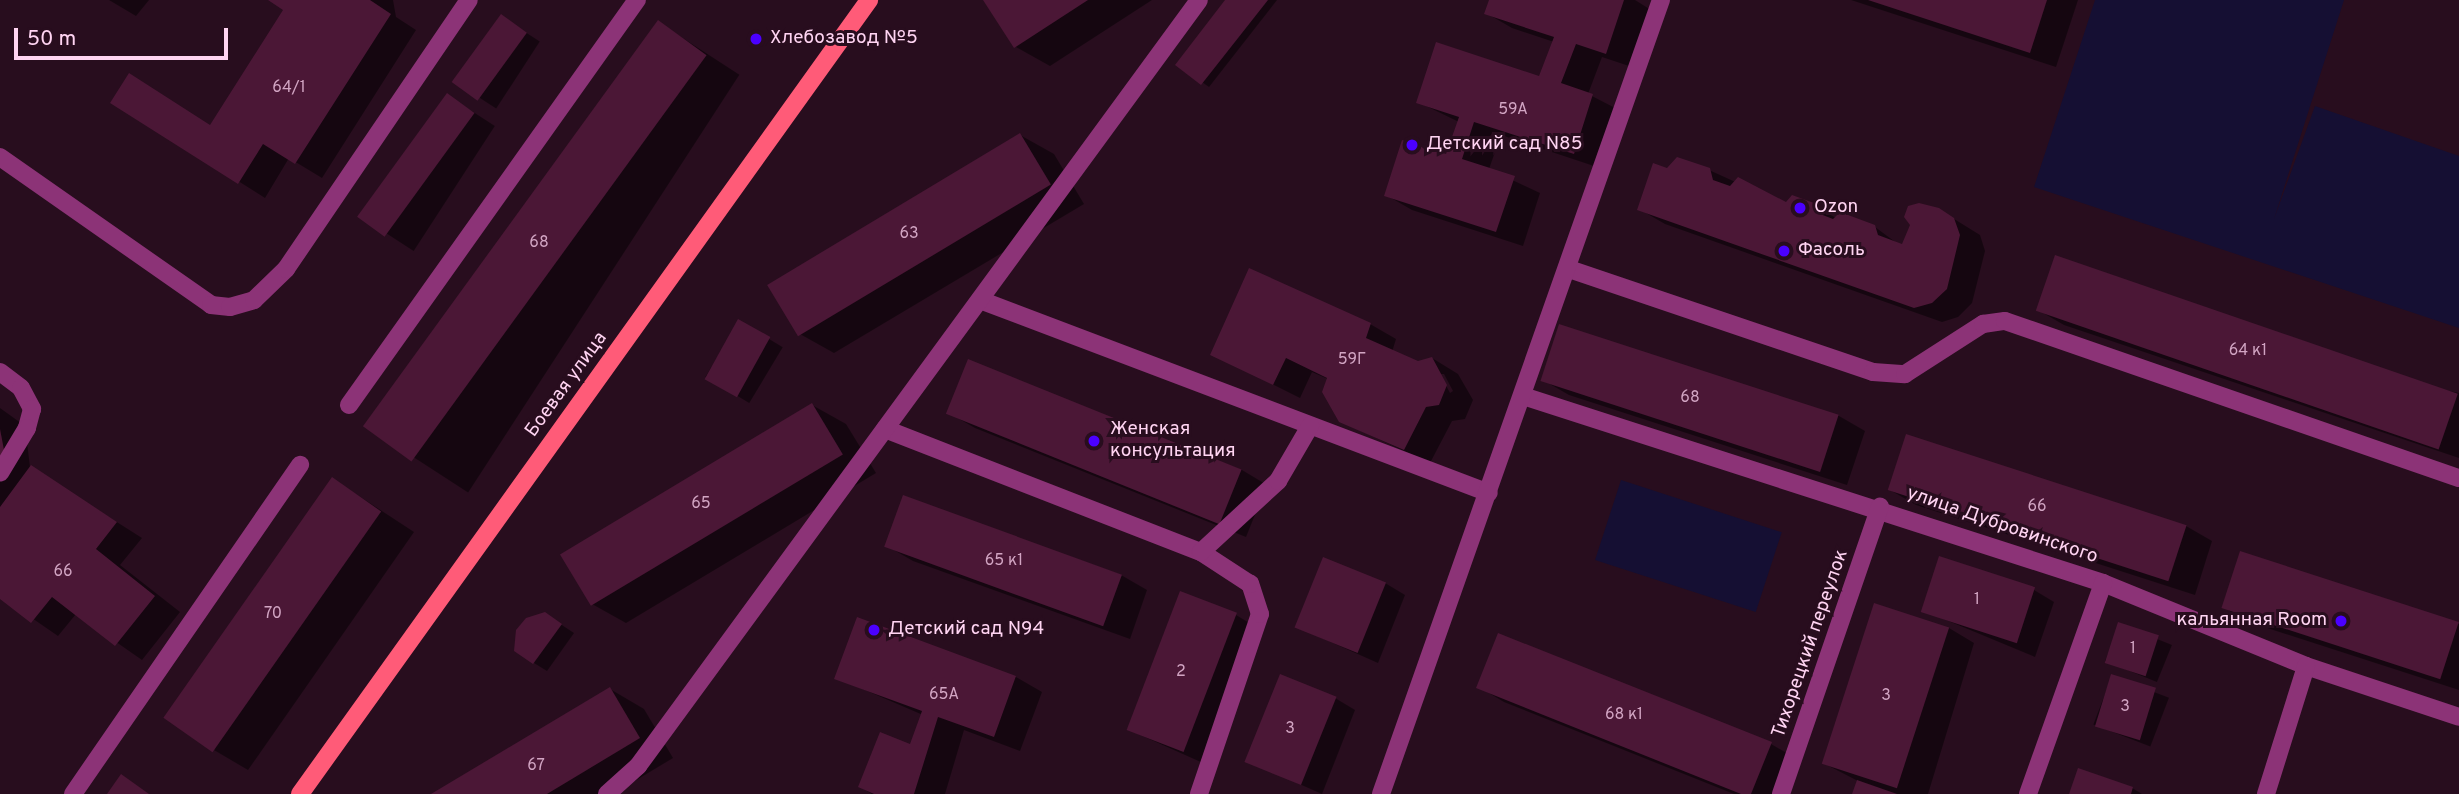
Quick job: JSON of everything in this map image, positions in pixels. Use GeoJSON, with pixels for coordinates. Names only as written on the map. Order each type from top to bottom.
{"type":"FeatureCollection","features":[{"type":"Feature","properties":{"kind":"main road","name":"Боевая улица"},"geometry":{"type":"LineString","coordinates":[[300,794],[869,0]]}},
{"type":"Feature","properties":{"kind":"street"},"geometry":{"type":"LineString","coordinates":[[0,157],[211,305],[230,307],[254,300],[286,270],[469,0]]}},
{"type":"Feature","properties":{"kind":"street"},"geometry":{"type":"LineString","coordinates":[[349,405],[637,0]]}},
{"type":"Feature","properties":{"kind":"street"},"geometry":{"type":"LineString","coordinates":[[607,794],[638,766],[1199,0]]}},
{"type":"Feature","properties":{"kind":"street"},"geometry":{"type":"LineString","coordinates":[[1381,794],[1569,269],[1661,0]]}},
{"type":"Feature","properties":{"kind":"street"},"geometry":{"type":"LineString","coordinates":[[1569,269],[1873,372],[1905,374],[1983,324],[2005,321],[2459,478]]}},
{"type":"Feature","properties":{"kind":"street"},"geometry":{"type":"LineString","coordinates":[[980,300],[1489,493]]}},
{"type":"Feature","properties":{"kind":"street"},"geometry":{"type":"LineString","coordinates":[[0,372],[22,388],[32,409],[27,428],[0,473]]}},
{"type":"Feature","properties":{"kind":"street","name":"улица Дубровинского"},"geometry":{"type":"LineString","coordinates":[[1523,396],[1880,507],[2103,583],[2306,666],[2459,717]]}},
{"type":"Feature","properties":{"kind":"street"},"geometry":{"type":"LineString","coordinates":[[1200,552],[1278,481],[1310,425]]}},
{"type":"Feature","properties":{"kind":"street"},"geometry":{"type":"LineString","coordinates":[[885,429],[1200,552],[1250,584],[1260,614],[1199,794]]}},
{"type":"Feature","properties":{"kind":"street"},"geometry":{"type":"LineString","coordinates":[[73,794],[300,465]]}},
{"type":"Feature","properties":{"kind":"street","name":"Тихорецкий переулок"},"geometry":{"type":"LineString","coordinates":[[1781,794],[1880,507]]}},
{"type":"Feature","properties":{"kind":"street"},"geometry":{"type":"LineString","coordinates":[[2028,794],[2103,583]]}},
{"type":"Feature","properties":{"kind":"street"},"geometry":{"type":"LineString","coordinates":[[2266,794],[2306,666]]}},
{"type":"Feature","properties":{"kind":"shaded area"},"geometry":{"type":"Polygon","coordinates":[[[2095,0],[2344,0],[2274,219],[2315,106],[2459,156],[2459,328],[2034,187],[2095,0]]]}},
{"type":"Feature","properties":{"kind":"shaded area"},"geometry":{"type":"Polygon","coordinates":[[[1621,480],[1782,532],[1756,612],[1595,560],[1621,480]]]}},
{"type":"Feature","properties":{"kind":"building"},"geometry":{"type":"Polygon","coordinates":[[[268,0],[370,0],[391,14],[295,164],[263,144],[238,184],[110,103],[129,73],[210,125],[283,10],[268,0]]]}},
{"type":"Feature","properties":{"kind":"building"},"geometry":{"type":"Polygon","coordinates":[[[983,0],[1088,0],[1014,48],[983,0]]]}},
{"type":"Feature","properties":{"kind":"building"},"geometry":{"type":"Polygon","coordinates":[[[1225,0],[1268,0],[1201,85],[1175,65],[1225,0]]]}},
{"type":"Feature","properties":{"kind":"building"},"geometry":{"type":"Polygon","coordinates":[[[1489,0],[1624,0],[1606,54],[1576,44],[1561,83],[1593,94],[1574,154],[1474,122],[1462,159],[1515,176],[1496,232],[1384,196],[1402,140],[1446,154],[1459,117],[1416,103],[1436,42],[1539,76],[1554,37],[1484,14],[1489,0]]]}},
{"type":"Feature","properties":{"kind":"building"},"geometry":{"type":"Polygon","coordinates":[[[1868,0],[2047,0],[2030,53],[1868,0]]]}},
{"type":"Feature","properties":{"kind":"building"},"geometry":{"type":"Polygon","coordinates":[[[501,14],[527,33],[478,101],[452,82],[501,14]]]}},
{"type":"Feature","properties":{"kind":"building"},"geometry":{"type":"Polygon","coordinates":[[[658,20],[707,55],[411,461],[363,426],[658,20]]]}},
{"type":"Feature","properties":{"kind":"building"},"geometry":{"type":"Polygon","coordinates":[[[447,93],[475,113],[385,237],[357,217],[447,93]]]}},
{"type":"Feature","properties":{"kind":"building"},"geometry":{"type":"Polygon","coordinates":[[[1020,133],[1051,184],[798,336],[767,285],[1020,133]]]}},
{"type":"Feature","properties":{"kind":"building"},"geometry":{"type":"Polygon","coordinates":[[[1677,157],[1710,168],[1713,180],[1730,186],[1738,177],[1786,202],[1792,195],[1814,203],[1815,212],[1833,219],[1840,212],[1875,225],[1878,235],[1902,244],[1910,225],[1904,217],[1908,206],[1919,203],[1939,208],[1954,218],[1960,235],[1947,289],[1932,303],[1914,308],[1637,210],[1653,163],[1667,168],[1677,157]]]}},
{"type":"Feature","properties":{"kind":"building"},"geometry":{"type":"Polygon","coordinates":[[[2055,255],[2458,394],[2439,449],[2036,311],[2055,255]]]}},
{"type":"Feature","properties":{"kind":"building"},"geometry":{"type":"Polygon","coordinates":[[[1249,268],[1371,323],[1366,338],[1418,361],[1432,357],[1447,385],[1439,405],[1426,407],[1404,450],[1339,422],[1322,392],[1327,378],[1286,358],[1273,385],[1210,355],[1249,268]]]}},
{"type":"Feature","properties":{"kind":"building"},"geometry":{"type":"Polygon","coordinates":[[[738,319],[770,337],[737,397],[705,379],[738,319]]]}},
{"type":"Feature","properties":{"kind":"building"},"geometry":{"type":"Polygon","coordinates":[[[1559,324],[1839,415],[1820,472],[1540,381],[1559,324]]]}},
{"type":"Feature","properties":{"kind":"building","name":"Женская консультация"},"geometry":{"type":"Polygon","coordinates":[[[968,359],[1242,470],[1219,524],[946,414],[968,359]]]}},
{"type":"Feature","properties":{"kind":"building"},"geometry":{"type":"Polygon","coordinates":[[[812,403],[843,454],[591,606],[560,554],[812,403]]]}},
{"type":"Feature","properties":{"kind":"building"},"geometry":{"type":"Polygon","coordinates":[[[0,429],[5,455],[0,462],[0,429]]]}},
{"type":"Feature","properties":{"kind":"building"},"geometry":{"type":"Polygon","coordinates":[[[1906,434],[2187,525],[2168,581],[1888,490],[1906,434]]]}},
{"type":"Feature","properties":{"kind":"building"},"geometry":{"type":"Polygon","coordinates":[[[31,465],[117,522],[96,549],[155,596],[115,646],[52,597],[31,623],[0,599],[0,507],[31,465]]]}},
{"type":"Feature","properties":{"kind":"building"},"geometry":{"type":"Polygon","coordinates":[[[332,477],[381,511],[213,752],[163,718],[332,477]]]}},
{"type":"Feature","properties":{"kind":"building"},"geometry":{"type":"Polygon","coordinates":[[[903,495],[1122,575],[1103,626],[884,547],[903,495]]]}},
{"type":"Feature","properties":{"kind":"building"},"geometry":{"type":"Polygon","coordinates":[[[2240,551],[2459,622],[2440,679],[2221,608],[2240,551]]]}},
{"type":"Feature","properties":{"kind":"building"},"geometry":{"type":"Polygon","coordinates":[[[1939,556],[2035,587],[2017,643],[1921,612],[1939,556]]]}},
{"type":"Feature","properties":{"kind":"building"},"geometry":{"type":"Polygon","coordinates":[[[1323,557],[1386,582],[1358,653],[1295,627],[1323,557]]]}},
{"type":"Feature","properties":{"kind":"building"},"geometry":{"type":"Polygon","coordinates":[[[1180,591],[1237,613],[1184,752],[1127,730],[1180,591]]]}},
{"type":"Feature","properties":{"kind":"building"},"geometry":{"type":"Polygon","coordinates":[[[1874,603],[1949,627],[1897,788],[1822,764],[1874,603]]]}},
{"type":"Feature","properties":{"kind":"building"},"geometry":{"type":"Polygon","coordinates":[[[545,612],[562,624],[533,664],[514,651],[516,630],[526,618],[545,612]]]}},
{"type":"Feature","properties":{"kind":"building"},"geometry":{"type":"Polygon","coordinates":[[[857,617],[1016,676],[994,737],[938,717],[914,794],[874,794],[858,787],[880,732],[910,744],[922,711],[834,679],[857,617]]]}},
{"type":"Feature","properties":{"kind":"building"},"geometry":{"type":"Polygon","coordinates":[[[2118,622],[2159,635],[2146,676],[2105,663],[2118,622]]]}},
{"type":"Feature","properties":{"kind":"building"},"geometry":{"type":"Polygon","coordinates":[[[1498,633],[1772,742],[1751,794],[1741,794],[1476,688],[1498,633]]]}},
{"type":"Feature","properties":{"kind":"building"},"geometry":{"type":"Polygon","coordinates":[[[1280,674],[1337,697],[1301,785],[1244,762],[1280,674]]]}},
{"type":"Feature","properties":{"kind":"building"},"geometry":{"type":"Polygon","coordinates":[[[2111,674],[2156,688],[2140,740],[2095,727],[2111,674]]]}},
{"type":"Feature","properties":{"kind":"building"},"geometry":{"type":"Polygon","coordinates":[[[610,687],[640,738],[547,794],[431,794],[610,687]]]}},
{"type":"Feature","properties":{"kind":"building"},"geometry":{"type":"Polygon","coordinates":[[[2078,768],[2133,787],[2131,794],[2069,794],[2078,768]]]}},
{"type":"Feature","properties":{"kind":"building"},"geometry":{"type":"Polygon","coordinates":[[[121,774],[149,794],[107,794],[121,774]]]}},
{"type":"Feature","properties":{"kind":"building"},"geometry":{"type":"Polygon","coordinates":[[[1857,780],[1897,794],[1852,794],[1857,780]]]}},
{"type":"Feature","properties":{"kind":"place","name":"Хлебозавод №5"},"geometry":{"type":"Point","coordinates":[756,39]}},
{"type":"Feature","properties":{"kind":"place","name":"Детский сад N85"},"geometry":{"type":"Point","coordinates":[1412,145]}},
{"type":"Feature","properties":{"kind":"place","name":"Ozon"},"geometry":{"type":"Point","coordinates":[1800,208]}},
{"type":"Feature","properties":{"kind":"place","name":"Фасоль"},"geometry":{"type":"Point","coordinates":[1784,251]}},
{"type":"Feature","properties":{"kind":"place","name":"Женская консультация"},"geometry":{"type":"Point","coordinates":[1094,441]}},
{"type":"Feature","properties":{"kind":"place","name":"кальянная Room"},"geometry":{"type":"Point","coordinates":[2341,621]}},
{"type":"Feature","properties":{"kind":"place","name":"Детский сад N94"},"geometry":{"type":"Point","coordinates":[874,630]}}]}
